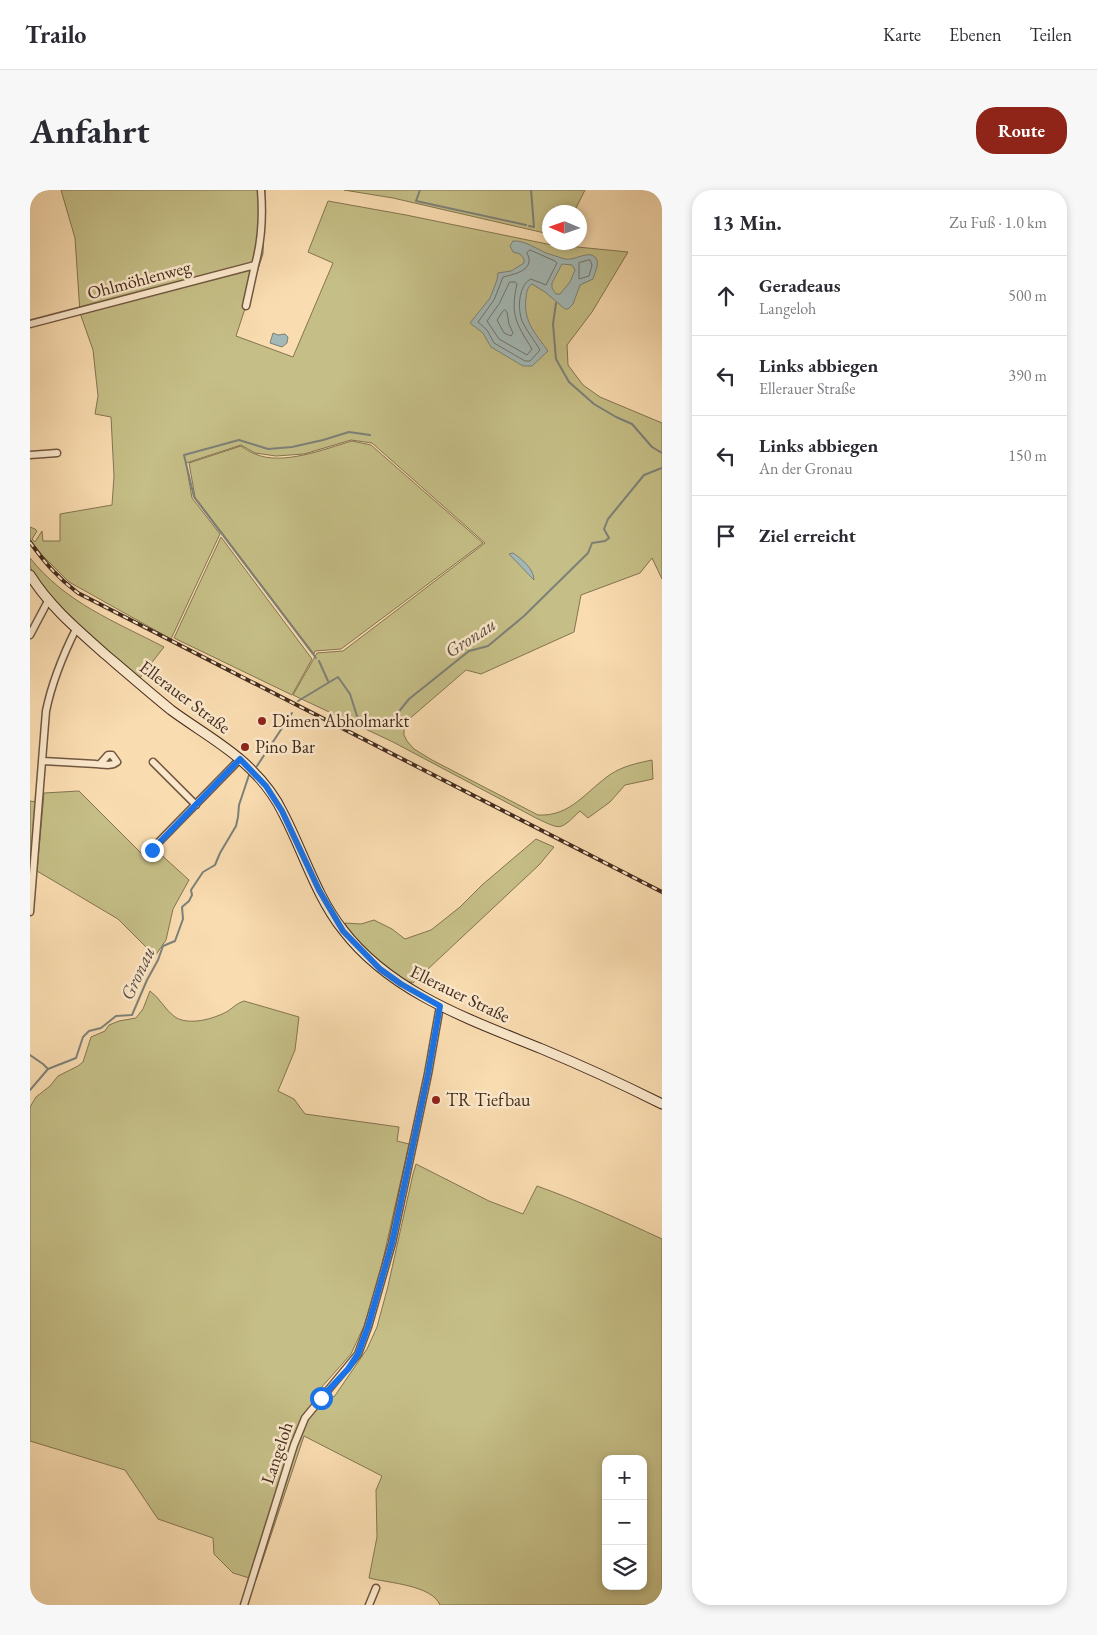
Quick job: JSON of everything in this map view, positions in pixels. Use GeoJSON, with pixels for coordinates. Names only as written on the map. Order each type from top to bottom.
{"type":"FeatureCollection","features":[{"type":"Feature","properties":{"kind":"main road","name":"Ellerauer Straße"},"geometry":{"type":"LineString","coordinates":[[30,575],[48,601],[76,629],[172,710],[240,759],[266,786],[282,811],[319,890],[343,931],[380,969],[401,984],[440,1006],[597,1072],[662,1104]]}},
{"type":"Feature","properties":{"kind":"street"},"geometry":{"type":"LineString","coordinates":[[246,306],[260,250],[263,224],[261,190]]}},
{"type":"Feature","properties":{"kind":"street","name":"Ohlmöhlenweg"},"geometry":{"type":"LineString","coordinates":[[30,324],[255,265]]}},
{"type":"Feature","properties":{"kind":"street"},"geometry":{"type":"LineString","coordinates":[[30,455],[57,453]]}},
{"type":"Feature","properties":{"kind":"street"},"geometry":{"type":"LineString","coordinates":[[30,634],[48,601]]}},
{"type":"Feature","properties":{"kind":"street"},"geometry":{"type":"LineString","coordinates":[[30,912],[43,761],[43,730],[49,694],[76,629]]}},
{"type":"Feature","properties":{"kind":"street"},"geometry":{"type":"LineString","coordinates":[[152,850],[240,759]]}},
{"type":"Feature","properties":{"kind":"street"},"geometry":{"type":"LineString","coordinates":[[43,761],[100,764]]}},
{"type":"Feature","properties":{"kind":"street"},"geometry":{"type":"LineString","coordinates":[[153,762],[196,804]]}},
{"type":"Feature","properties":{"kind":"street","name":"Langeloh"},"geometry":{"type":"LineString","coordinates":[[244,1605],[294,1445],[306,1418],[358,1354],[368,1327],[392,1243],[428,1074],[440,1006]]}},
{"type":"Feature","properties":{"kind":"street"},"geometry":{"type":"LineString","coordinates":[[369,1605],[376,1588]]}},
{"type":"Feature","properties":{"kind":"shaded area"},"geometry":{"type":"Polygon","coordinates":[[[61,190],[265,190],[263,254],[236,336],[293,357],[333,263],[308,252],[328,201],[542,243],[542,250],[587,250],[587,248],[628,252],[592,312],[567,345],[568,365],[583,385],[600,397],[662,423],[662,579],[652,558],[640,573],[581,595],[574,632],[481,674],[466,670],[408,720],[404,735],[414,749],[432,760],[538,815],[560,812],[578,801],[611,774],[631,765],[652,760],[653,779],[625,785],[610,802],[588,818],[580,811],[564,825],[551,825],[393,742],[293,695],[317,653],[343,651],[485,543],[372,443],[351,440],[304,454],[276,456],[255,453],[241,445],[186,463],[192,498],[220,534],[171,639],[69,582],[30,540],[30,527],[37,531],[32,539],[35,542],[42,531],[43,541],[60,541],[60,514],[112,505],[114,476],[111,417],[95,414],[98,396],[93,350],[80,313],[75,238],[61,190]]]}},
{"type":"Feature","properties":{"kind":"shaded area"},"geometry":{"type":"Polygon","coordinates":[[[344,190],[585,190],[578,205],[542,205],[542,232],[393,198],[344,190]]]}},
{"type":"Feature","properties":{"kind":"shaded area"},"geometry":{"type":"Polygon","coordinates":[[[352,441],[371,445],[483,543],[341,649],[315,651],[314,654],[195,497],[189,463],[241,446],[255,454],[278,458],[304,455],[352,441]]]}},
{"type":"Feature","properties":{"kind":"shaded area"},"geometry":{"type":"Polygon","coordinates":[[[221,537],[312,659],[292,695],[174,638],[221,537]]]}},
{"type":"Feature","properties":{"kind":"shaded area"},"geometry":{"type":"Polygon","coordinates":[[[30,558],[44,574],[75,599],[92,610],[164,647],[139,679],[67,615],[40,584],[30,567],[30,558]]]}},
{"type":"Feature","properties":{"kind":"shaded area"},"geometry":{"type":"Polygon","coordinates":[[[79,791],[147,859],[157,851],[189,880],[173,909],[166,940],[155,956],[118,919],[37,871],[44,793],[79,791]]]}},
{"type":"Feature","properties":{"kind":"shaded area"},"geometry":{"type":"Polygon","coordinates":[[[30,801],[36,802],[30,873],[30,801]]]}},
{"type":"Feature","properties":{"kind":"shaded area"},"geometry":{"type":"Polygon","coordinates":[[[536,839],[554,847],[539,865],[413,983],[394,975],[373,958],[348,930],[345,923],[361,924],[374,920],[392,929],[405,939],[431,930],[460,907],[482,885],[536,839]]]}},
{"type":"Feature","properties":{"kind":"shaded area"},"geometry":{"type":"Polygon","coordinates":[[[150,991],[171,1014],[181,1020],[194,1021],[216,1017],[244,1001],[299,1017],[295,1050],[278,1091],[294,1099],[305,1114],[399,1127],[397,1141],[409,1144],[378,1282],[364,1326],[351,1354],[320,1389],[317,1389],[334,1397],[367,1349],[377,1327],[416,1164],[489,1201],[523,1214],[537,1186],[584,1204],[662,1239],[662,1605],[440,1605],[435,1598],[419,1589],[369,1578],[377,1537],[376,1490],[382,1476],[304,1436],[256,1580],[233,1573],[214,1554],[213,1538],[158,1519],[125,1470],[30,1441],[30,1107],[36,1097],[50,1086],[58,1076],[83,1062],[91,1037],[105,1031],[109,1025],[136,1018],[143,1009],[150,991]]]}},
{"type":"Feature","properties":{"kind":"water"},"geometry":{"type":"Polygon","coordinates":[[[513,241],[517,241],[565,259],[592,255],[597,259],[597,268],[593,279],[580,285],[573,304],[568,309],[565,309],[532,284],[528,288],[526,313],[528,320],[548,351],[532,366],[523,366],[491,347],[483,333],[470,323],[490,298],[498,273],[511,271],[524,263],[524,259],[520,254],[513,252],[510,246],[513,241]],[[562,264],[552,283],[552,288],[556,294],[560,294],[570,282],[575,270],[572,265],[562,264]]]}},
{"type":"Feature","properties":{"kind":"water"},"geometry":{"type":"Polygon","coordinates":[[[273,333],[278,335],[285,334],[288,337],[287,343],[282,347],[270,343],[273,333]]]}},
{"type":"Feature","properties":{"kind":"water"},"geometry":{"type":"Polygon","coordinates":[[[513,553],[530,568],[534,580],[509,554],[513,553]]]}},
{"type":"Feature","properties":{"kind":"waterway"},"geometry":{"type":"LineString","coordinates":[[420,190],[416,201],[526,225]]}},
{"type":"Feature","properties":{"kind":"waterway"},"geometry":{"type":"LineString","coordinates":[[529,226],[534,227],[531,190]]}},
{"type":"Feature","properties":{"kind":"waterway"},"geometry":{"type":"LineString","coordinates":[[556,303],[553,324],[556,359],[569,382],[594,404],[632,424],[652,447],[662,453]]}},
{"type":"Feature","properties":{"kind":"waterway"},"geometry":{"type":"LineString","coordinates":[[316,658],[194,497],[184,455],[239,440],[268,449],[292,447],[349,432],[370,435]]}},
{"type":"Feature","properties":{"kind":"waterway","name":"Gronau"},"geometry":{"type":"LineString","coordinates":[[298,701],[338,677],[350,694],[357,716],[367,723],[388,725],[409,699],[469,651],[488,646],[524,616],[588,553],[592,543],[605,541],[609,538],[604,529],[608,519],[644,475],[662,468]]}},
{"type":"Feature","properties":{"kind":"waterway"},"geometry":{"type":"LineString","coordinates":[[319,661],[328,681]]}},
{"type":"Feature","properties":{"kind":"waterway","name":"Gronau"},"geometry":{"type":"LineString","coordinates":[[257,766],[292,713]]}},
{"type":"Feature","properties":{"kind":"waterway","name":"Gronau"},"geometry":{"type":"LineString","coordinates":[[30,1090],[48,1069],[76,1058],[83,1037],[89,1031],[101,1028],[116,1016],[132,1015],[163,946],[175,941],[183,919],[182,907],[189,901],[192,895],[191,890],[203,872],[215,865],[236,826],[239,805],[249,775]]}},
{"type":"Feature","properties":{"kind":"waterway"},"geometry":{"type":"LineString","coordinates":[[30,1055],[48,1069]]}},
{"type":"Feature","properties":{"kind":"railway"},"geometry":{"type":"LineString","coordinates":[[30,542],[52,570],[78,593],[662,892]]}},
{"type":"Feature","properties":{"kind":"place","name":"Dimen Abholmarkt"},"geometry":{"type":"Point","coordinates":[262,721]}},
{"type":"Feature","properties":{"kind":"place","name":"Pino Bar"},"geometry":{"type":"Point","coordinates":[245,747]}},
{"type":"Feature","properties":{"kind":"place","name":"TR Tiefbau"},"geometry":{"type":"Point","coordinates":[436,1100]}},
{"type":"Feature","properties":{"kind":"route"},"geometry":{"type":"LineString","coordinates":[[152,850],[240,759],[266,786],[282,811],[319,890],[343,931],[380,969],[401,984],[440,1006],[428,1074],[382,1282],[358,1354],[348,1369],[321,1398]]}}]}
